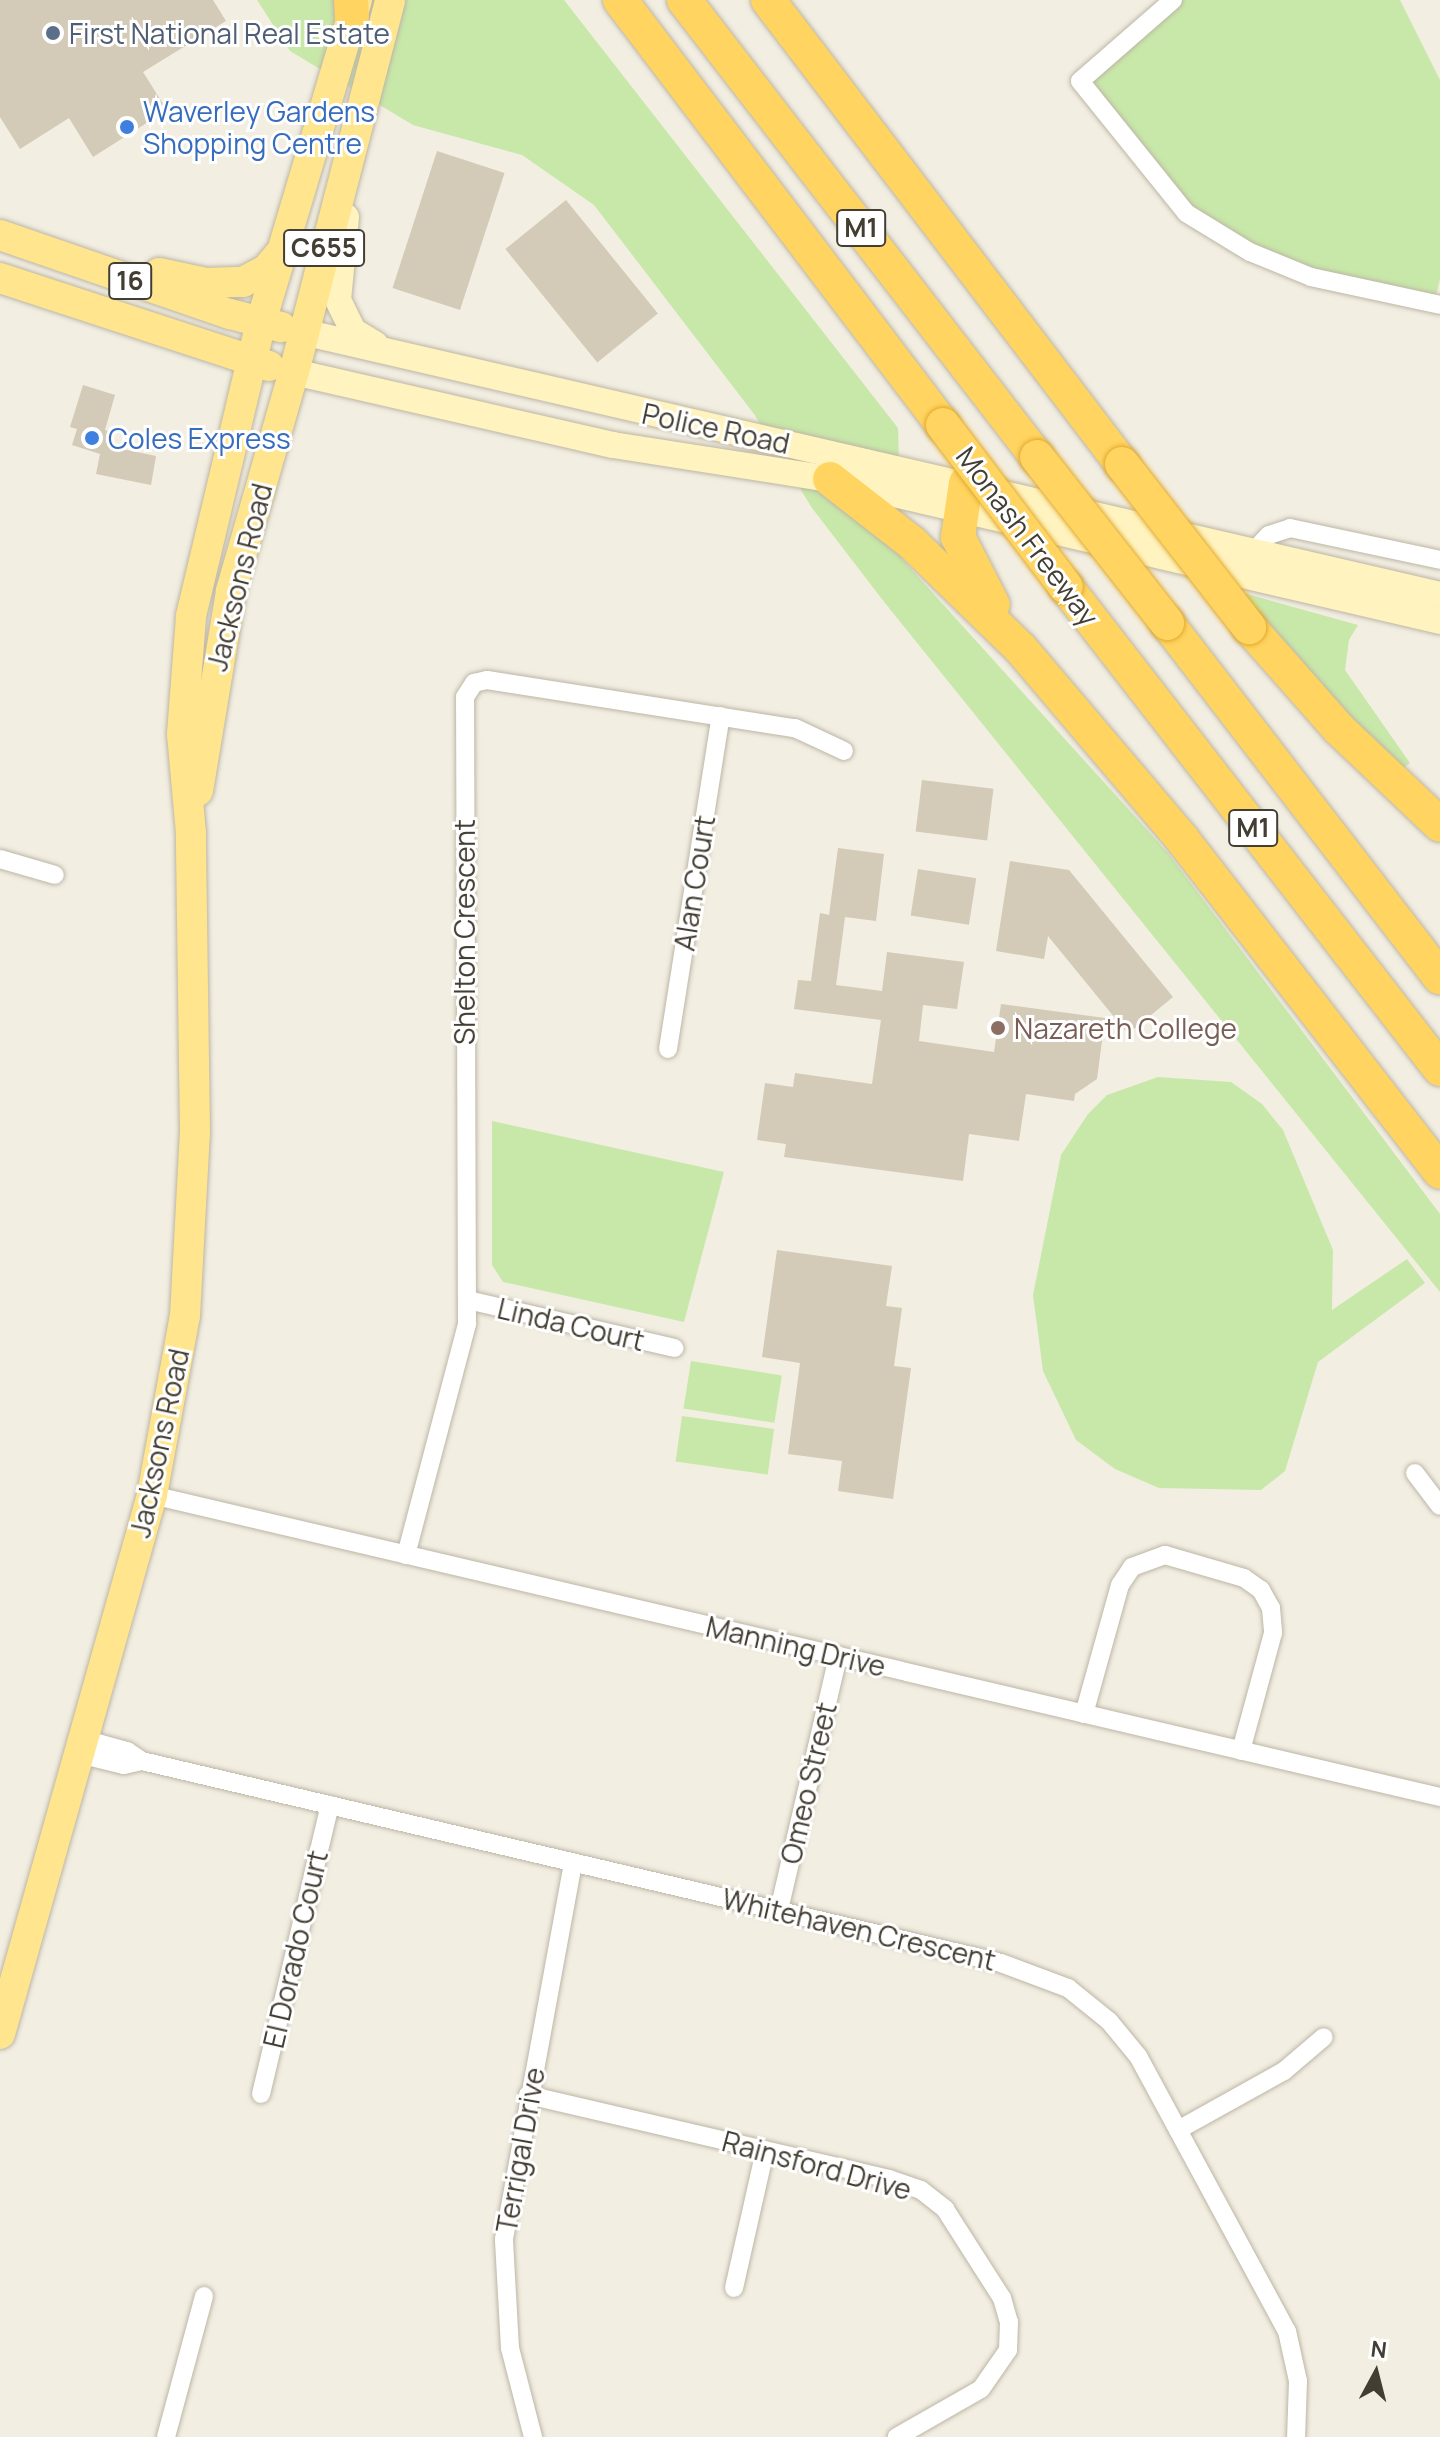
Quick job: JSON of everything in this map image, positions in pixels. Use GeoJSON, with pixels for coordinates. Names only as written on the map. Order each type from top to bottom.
{"type":"FeatureCollection","features":[{"type":"Feature","properties":{"kind":"highway","name":"Monash Freeway"},"geometry":{"type":"LineString","coordinates":[[620,0],[1066,587],[1440,1069]]}},
{"type":"Feature","properties":{"kind":"highway","name":"Monash Freeway"},"geometry":{"type":"LineString","coordinates":[[684,0],[1440,977]]}},
{"type":"Feature","properties":{"kind":"highway"},"geometry":{"type":"LineString","coordinates":[[768,0],[1249,627],[1339,729],[1439,824]]}},
{"type":"Feature","properties":{"kind":"highway"},"geometry":{"type":"LineString","coordinates":[[830,479],[911,542],[1021,649],[1182,839],[1440,1172]]}},
{"type":"Feature","properties":{"kind":"highway"},"geometry":{"type":"LineString","coordinates":[[964,498],[958,537],[967,562],[1021,649]]}},
{"type":"Feature","properties":{"kind":"main road","name":"Jacksons Road"},"geometry":{"type":"LineString","coordinates":[[191,833],[231,591],[294,372],[390,0]]}},
{"type":"Feature","properties":{"kind":"main road","name":"Jacksons Road"},"geometry":{"type":"LineString","coordinates":[[0,2034],[152,1495],[185,1316],[195,1133],[191,833],[182,734],[191,616],[261,322],[354,6]]}},
{"type":"Feature","properties":{"kind":"main road"},"geometry":{"type":"LineString","coordinates":[[347,165],[338,300],[353,331],[390,353]]}},
{"type":"Feature","properties":{"kind":"main road"},"geometry":{"type":"LineString","coordinates":[[1,235],[206,283],[243,282],[266,270],[284,248]]}},
{"type":"Feature","properties":{"kind":"main road","name":"Police Road"},"geometry":{"type":"LineString","coordinates":[[1,235],[261,322],[567,396],[1440,621]]}},
{"type":"Feature","properties":{"kind":"main road","name":"Police Road"},"geometry":{"type":"LineString","coordinates":[[0,278],[251,361],[613,445],[964,498],[1253,552],[1440,595]]}},
{"type":"Feature","properties":{"kind":"main road"},"geometry":{"type":"LineString","coordinates":[[567,396],[598,415],[632,426],[631,439],[613,445]]}},
{"type":"Feature","properties":{"kind":"street"},"geometry":{"type":"LineString","coordinates":[[1173,0],[1080,81],[1186,213],[1250,252],[1311,277],[1440,305]]}},
{"type":"Feature","properties":{"kind":"street"},"geometry":{"type":"LineString","coordinates":[[1253,552],[1269,535],[1290,528],[1440,560]]}},
{"type":"Feature","properties":{"kind":"street","name":"Shelton Crescent"},"geometry":{"type":"LineString","coordinates":[[406,1555],[464,1340],[468,1300],[463,1241],[465,697],[474,683],[487,680],[795,728],[844,751]]}},
{"type":"Feature","properties":{"kind":"street","name":"Alan Court"},"geometry":{"type":"LineString","coordinates":[[668,1049],[721,716]]}},
{"type":"Feature","properties":{"kind":"street"},"geometry":{"type":"LineString","coordinates":[[0,859],[55,875]]}},
{"type":"Feature","properties":{"kind":"street","name":"Linda Court"},"geometry":{"type":"LineString","coordinates":[[468,1300],[674,1348]]}},
{"type":"Feature","properties":{"kind":"street"},"geometry":{"type":"LineString","coordinates":[[1415,1473],[1440,1506]]}},
{"type":"Feature","properties":{"kind":"street","name":"Manning Drive"},"geometry":{"type":"LineString","coordinates":[[152,1495],[1440,1797]]}},
{"type":"Feature","properties":{"kind":"street"},"geometry":{"type":"LineString","coordinates":[[1084,1714],[1120,1585],[1132,1567],[1165,1555],[1244,1578],[1261,1590],[1271,1608],[1273,1633],[1241,1751]]}},
{"type":"Feature","properties":{"kind":"street","name":"Omeo Street"},"geometry":{"type":"LineString","coordinates":[[779,1910],[838,1656]]}},
{"type":"Feature","properties":{"kind":"street","name":"Whitehaven Crescent"},"geometry":{"type":"LineString","coordinates":[[81,1746],[127,1751],[142,1761],[779,1910],[1050,1978],[1090,2004],[1123,2036],[1178,2130],[1293,2346],[1299,2400],[1296,2437]]}},
{"type":"Feature","properties":{"kind":"street","name":"El Dorado Court"},"geometry":{"type":"LineString","coordinates":[[261,2094],[330,1805]]}},
{"type":"Feature","properties":{"kind":"street","name":"Terrigal Drive"},"geometry":{"type":"LineString","coordinates":[[533,2437],[510,2348],[503,2275],[507,2205],[573,1862]]}},
{"type":"Feature","properties":{"kind":"street"},"geometry":{"type":"LineString","coordinates":[[1178,2130],[1284,2071],[1324,2037]]}},
{"type":"Feature","properties":{"kind":"street","name":"Rainsford Drive"},"geometry":{"type":"LineString","coordinates":[[528,2095],[921,2190],[957,2222],[1002,2298],[1010,2336],[994,2377],[897,2437]]}},
{"type":"Feature","properties":{"kind":"street"},"geometry":{"type":"LineString","coordinates":[[734,2288],[765,2150]]}},
{"type":"Feature","properties":{"kind":"street"},"geometry":{"type":"LineString","coordinates":[[166,2437],[204,2296]]}},
{"type":"Feature","properties":{"kind":"green space"},"geometry":{"type":"Polygon","coordinates":[[[257,0],[564,0],[898,428],[902,559],[1168,853],[1440,1214],[1440,1292],[885,603],[812,508],[754,414],[594,205],[522,155],[413,125],[290,51],[257,0]]]}},
{"type":"Feature","properties":{"kind":"green space"},"geometry":{"type":"Polygon","coordinates":[[[1173,0],[1400,0],[1440,80],[1440,279],[1434,304],[1311,277],[1186,213],[1080,81],[1173,0]]]}},
{"type":"Feature","properties":{"kind":"green space"},"geometry":{"type":"Polygon","coordinates":[[[1240,592],[1358,625],[1349,640],[1345,670],[1410,763],[1398,772],[1240,592]]]}},
{"type":"Feature","properties":{"kind":"green space"},"geometry":{"type":"Polygon","coordinates":[[[1158,1077],[1231,1082],[1262,1104],[1283,1130],[1333,1250],[1332,1310],[1407,1259],[1425,1283],[1318,1362],[1285,1471],[1261,1490],[1159,1488],[1115,1469],[1076,1440],[1043,1371],[1033,1295],[1061,1155],[1088,1114],[1107,1095],[1158,1077]]]}},
{"type":"Feature","properties":{"kind":"green space"},"geometry":{"type":"Polygon","coordinates":[[[492,1121],[724,1172],[684,1322],[503,1282],[492,1265],[492,1121]]]}},
{"type":"Feature","properties":{"kind":"green space"},"geometry":{"type":"Polygon","coordinates":[[[691,1361],[782,1375],[774,1423],[683,1408],[691,1361]]]}},
{"type":"Feature","properties":{"kind":"green space"},"geometry":{"type":"Polygon","coordinates":[[[682,1416],[774,1429],[768,1474],[676,1462],[682,1416]]]}},
{"type":"Feature","properties":{"kind":"building"},"geometry":{"type":"Polygon","coordinates":[[[0,0],[213,0],[226,21],[143,72],[167,110],[93,157],[69,118],[20,149],[0,117],[0,0]]]}},
{"type":"Feature","properties":{"kind":"building"},"geometry":{"type":"Polygon","coordinates":[[[437,151],[505,173],[460,310],[393,288],[437,151]]]}},
{"type":"Feature","properties":{"kind":"building"},"geometry":{"type":"Polygon","coordinates":[[[566,200],[658,313],[597,363],[505,249],[566,200]]]}},
{"type":"Feature","properties":{"kind":"building"},"geometry":{"type":"Polygon","coordinates":[[[83,385],[115,395],[105,430],[112,432],[108,446],[156,456],[151,485],[96,474],[100,454],[72,445],[77,429],[70,427],[83,385]]]}},
{"type":"Feature","properties":{"kind":"building"},"geometry":{"type":"Polygon","coordinates":[[[922,780],[993,789],[987,840],[916,832],[922,780]]]}},
{"type":"Feature","properties":{"kind":"building"},"geometry":{"type":"Polygon","coordinates":[[[838,848],[884,854],[876,921],[845,917],[836,985],[882,991],[887,952],[964,962],[957,1009],[923,1005],[919,1041],[994,1052],[1001,1004],[1105,1018],[1097,1079],[1075,1094],[1074,1101],[1026,1094],[1019,1141],[969,1134],[963,1181],[784,1157],[786,1144],[757,1140],[765,1083],[793,1087],[795,1073],[872,1084],[881,1020],[794,1009],[798,980],[811,981],[820,913],[829,915],[838,848]]]}},
{"type":"Feature","properties":{"kind":"building"},"geometry":{"type":"Polygon","coordinates":[[[1010,861],[1069,870],[1173,997],[1128,1034],[1048,936],[1044,959],[996,951],[1010,861]]]}},
{"type":"Feature","properties":{"kind":"building"},"geometry":{"type":"Polygon","coordinates":[[[918,869],[976,878],[969,925],[911,915],[918,869]]]}},
{"type":"Feature","properties":{"kind":"building"},"geometry":{"type":"Polygon","coordinates":[[[777,1250],[892,1266],[886,1306],[902,1308],[894,1366],[911,1368],[893,1499],[838,1491],[842,1461],[788,1454],[800,1363],[762,1357],[777,1250]]]}},
{"type":"Feature","properties":{"kind":"place","name":"First National Real Estate"},"geometry":{"type":"Point","coordinates":[53,33]}},
{"type":"Feature","properties":{"kind":"place","name":"Waverley Gardens Shopping Centre"},"geometry":{"type":"Point","coordinates":[127,127]}},
{"type":"Feature","properties":{"kind":"place","name":"Coles Express"},"geometry":{"type":"Point","coordinates":[92,438]}},
{"type":"Feature","properties":{"kind":"place","name":"Nazareth College"},"geometry":{"type":"Point","coordinates":[998,1028]}}]}
